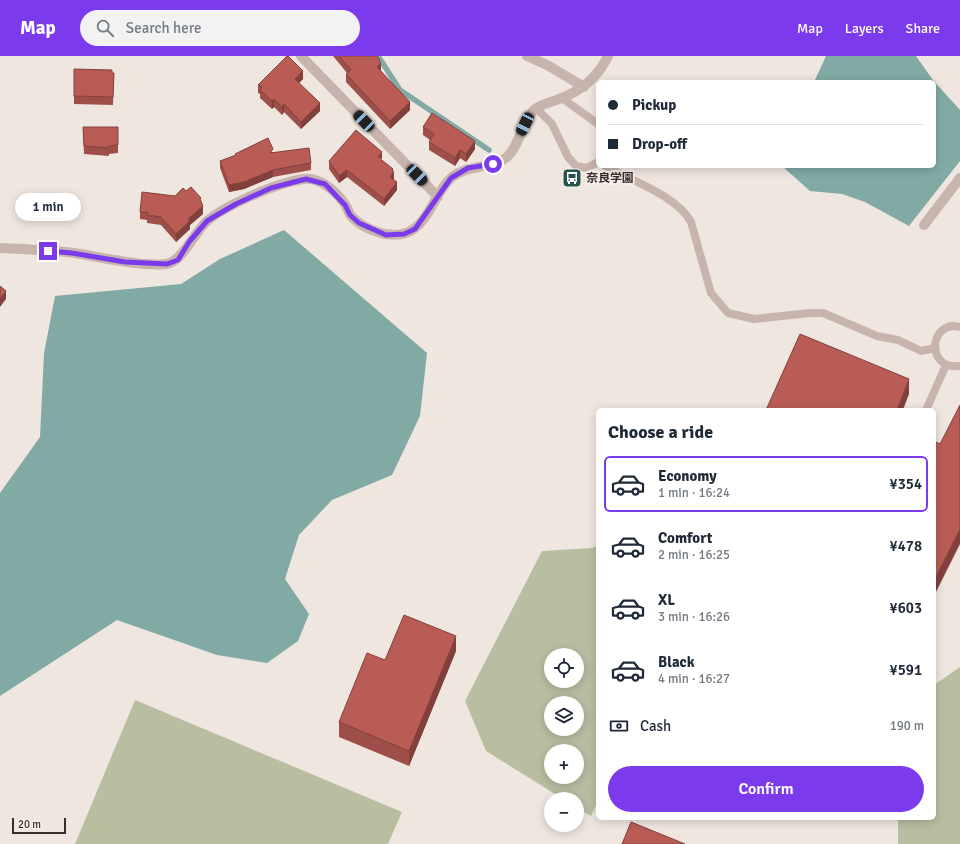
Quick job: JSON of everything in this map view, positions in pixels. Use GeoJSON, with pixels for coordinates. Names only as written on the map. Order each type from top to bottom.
{"type":"FeatureCollection","features":[{"type":"Feature","properties":{"kind":"street"},"geometry":{"type":"LineString","coordinates":[[301,56],[438,197]]}},
{"type":"Feature","properties":{"kind":"street"},"geometry":{"type":"LineString","coordinates":[[527,56],[549,66],[584,87]]}},
{"type":"Feature","properties":{"kind":"street"},"geometry":{"type":"LineString","coordinates":[[0,248],[72,253],[125,262],[167,264],[178,260],[189,242],[207,221],[236,204],[271,188],[306,179],[325,184],[345,205],[350,215],[359,223],[386,235],[404,234],[415,229],[451,178],[468,168],[493,164],[507,157],[529,116],[536,108],[562,98],[584,87],[597,74],[608,56]]}},
{"type":"Feature","properties":{"kind":"street"},"geometry":{"type":"LineString","coordinates":[[924,225],[960,178]]}},
{"type":"Feature","properties":{"kind":"lane"},"geometry":{"type":"LineString","coordinates":[[562,98],[596,123]]}},
{"type":"Feature","properties":{"kind":"lane"},"geometry":{"type":"LineString","coordinates":[[536,108],[552,124],[568,157],[576,166],[587,168],[596,163]]}},
{"type":"Feature","properties":{"kind":"lane"},"geometry":{"type":"LineString","coordinates":[[609,168],[661,195],[687,213],[692,222],[711,293],[728,314],[754,318],[823,313],[834,316],[877,336],[898,340],[921,351],[935,348]]}},
{"type":"Feature","properties":{"kind":"lane"},"geometry":{"type":"LineString","coordinates":[[960,326],[950,326],[944,330],[936,341],[935,348],[941,361],[946,365],[960,366]]}},
{"type":"Feature","properties":{"kind":"lane"},"geometry":{"type":"LineString","coordinates":[[927,408],[946,365]]}},
{"type":"Feature","properties":{"kind":"green space"},"geometry":{"type":"Polygon","coordinates":[[[596,547],[596,805],[591,816],[584,812],[584,792],[552,792],[486,751],[465,701],[542,551],[596,547]]]}},
{"type":"Feature","properties":{"kind":"green space"},"geometry":{"type":"Polygon","coordinates":[[[960,667],[960,844],[898,844],[898,820],[936,820],[936,684],[960,667]]]}},
{"type":"Feature","properties":{"kind":"green space"},"geometry":{"type":"Polygon","coordinates":[[[135,700],[402,812],[388,844],[75,844],[135,700]]]}},
{"type":"Feature","properties":{"kind":"water"},"geometry":{"type":"Polygon","coordinates":[[[826,56],[916,56],[933,80],[815,80],[826,56]]]}},
{"type":"Feature","properties":{"kind":"water"},"geometry":{"type":"Polygon","coordinates":[[[936,83],[960,110],[960,161],[909,226],[865,202],[842,194],[810,191],[784,168],[936,168],[936,83]]]}},
{"type":"Feature","properties":{"kind":"water"},"geometry":{"type":"Polygon","coordinates":[[[284,230],[427,353],[420,416],[392,475],[332,500],[299,535],[285,579],[309,614],[298,641],[267,663],[217,655],[117,620],[0,696],[0,493],[40,437],[44,353],[55,296],[181,284],[220,259],[284,230]]]}},
{"type":"Feature","properties":{"kind":"building"},"geometry":{"type":"Polygon","coordinates":[[[287,56],[303,71],[295,79],[320,103],[301,122],[284,104],[282,107],[274,99],[272,101],[260,90],[262,87],[258,85],[287,56]]]}},
{"type":"Feature","properties":{"kind":"building"},"geometry":{"type":"Polygon","coordinates":[[[339,56],[377,56],[381,63],[377,67],[410,102],[390,121],[346,74],[351,70],[339,56]]]}},
{"type":"Feature","properties":{"kind":"building"},"geometry":{"type":"Polygon","coordinates":[[[74,69],[112,70],[112,73],[114,73],[113,97],[74,96],[74,69]]]}},
{"type":"Feature","properties":{"kind":"building"},"geometry":{"type":"Polygon","coordinates":[[[432,113],[475,141],[466,154],[460,150],[455,158],[429,142],[434,134],[423,127],[432,113]]]}},
{"type":"Feature","properties":{"kind":"building"},"geometry":{"type":"Polygon","coordinates":[[[83,127],[118,127],[118,145],[109,146],[109,148],[84,146],[83,127]]]}},
{"type":"Feature","properties":{"kind":"building"},"geometry":{"type":"Polygon","coordinates":[[[356,130],[382,152],[378,157],[393,169],[392,171],[394,172],[390,177],[397,182],[384,199],[347,170],[339,176],[329,161],[356,130]]]}},
{"type":"Feature","properties":{"kind":"building"},"geometry":{"type":"Polygon","coordinates":[[[268,138],[273,149],[270,153],[309,148],[311,163],[273,170],[244,182],[229,185],[220,161],[236,155],[235,154],[268,138]]]}},
{"type":"Feature","properties":{"kind":"building"},"geometry":{"type":"Polygon","coordinates":[[[191,187],[201,198],[200,199],[203,206],[188,219],[190,221],[176,234],[161,217],[147,215],[148,212],[140,212],[142,192],[175,196],[183,188],[186,191],[191,187]]]}},
{"type":"Feature","properties":{"kind":"building"},"geometry":{"type":"Polygon","coordinates":[[[0,286],[6,291],[0,299],[0,286]]]}},
{"type":"Feature","properties":{"kind":"building"},"geometry":{"type":"Polygon","coordinates":[[[800,334],[909,379],[898,408],[767,408],[800,334]]]}},
{"type":"Feature","properties":{"kind":"building"},"geometry":{"type":"Polygon","coordinates":[[[960,405],[960,529],[936,577],[936,442],[940,444],[960,405]]]}},
{"type":"Feature","properties":{"kind":"building"},"geometry":{"type":"Polygon","coordinates":[[[404,615],[456,636],[409,751],[339,722],[367,653],[385,660],[404,615]]]}},
{"type":"Feature","properties":{"kind":"building"},"geometry":{"type":"Polygon","coordinates":[[[631,822],[685,844],[622,844],[631,822]]]}},
{"type":"Feature","properties":{"kind":"waterway"},"geometry":{"type":"LineString","coordinates":[[378,56],[400,90],[489,150]]}},
{"type":"Feature","properties":{"kind":"place","name":"奈良学園"},"geometry":{"type":"Point","coordinates":[572,178]}},
{"type":"Feature","properties":{"kind":"route"},"geometry":{"type":"LineString","coordinates":[[48,251],[72,253],[125,262],[167,264],[178,260],[189,242],[207,221],[236,204],[271,188],[306,179],[325,184],[345,205],[350,215],[359,223],[386,235],[404,234],[415,229],[426,216],[451,178],[468,168],[493,164]]}}]}
